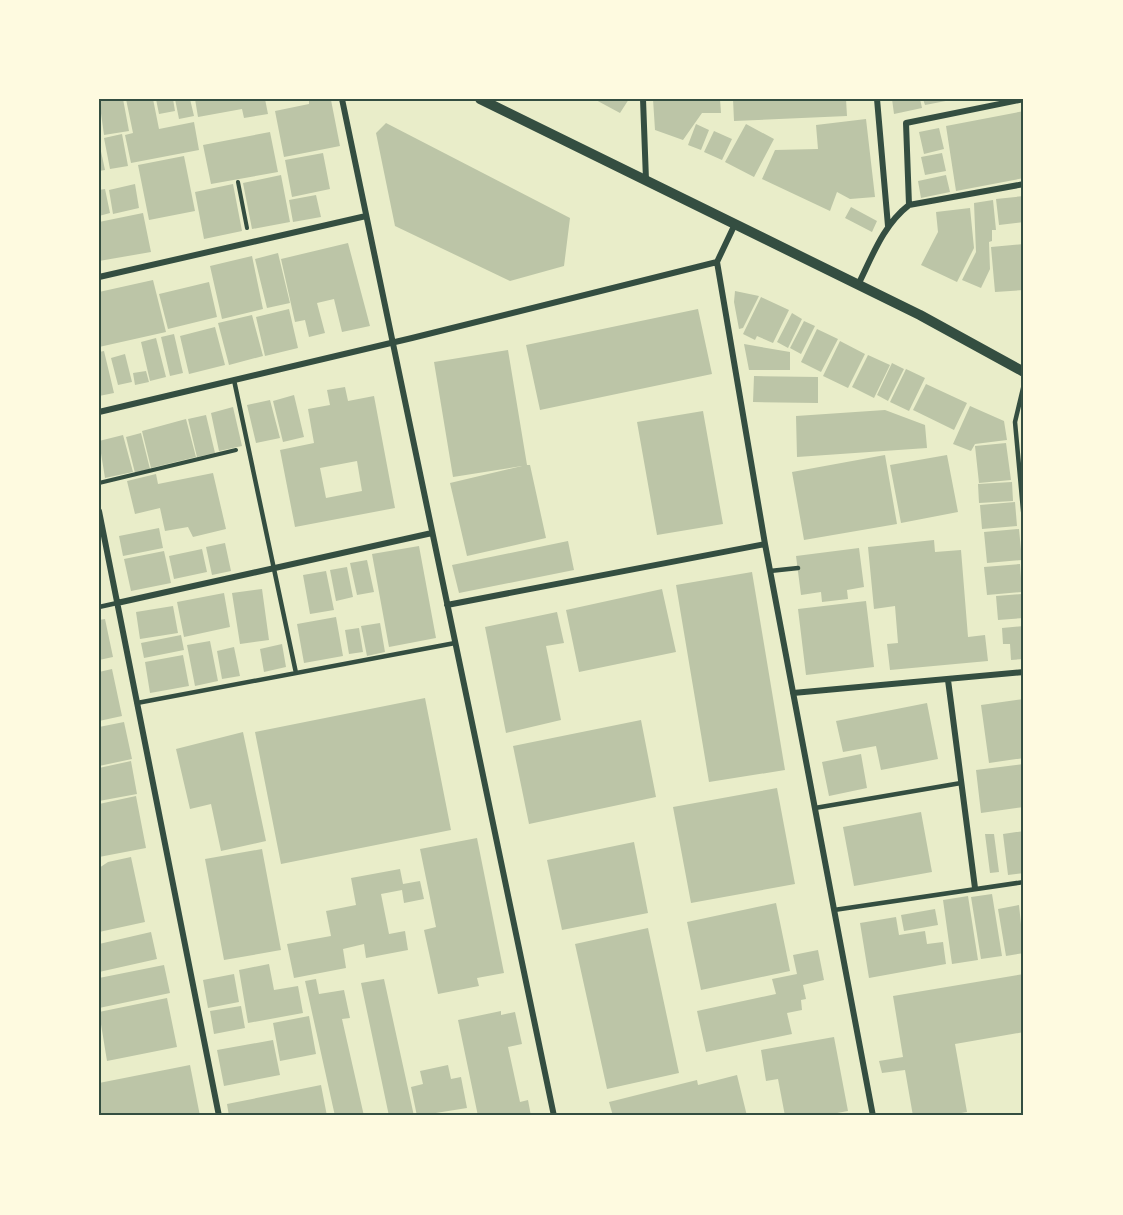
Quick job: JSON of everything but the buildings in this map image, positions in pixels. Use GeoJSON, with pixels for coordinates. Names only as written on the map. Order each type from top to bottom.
{"type":"FeatureCollection","features":[{"type":"Feature","properties":{"kind":"street"},"geometry":{"type":"LineString","coordinates":[[342,99],[554,1116]]}},
{"type":"Feature","properties":{"kind":"street"},"geometry":{"type":"LineString","coordinates":[[480,99],[858,285],[1024,372]]}},
{"type":"Feature","properties":{"kind":"street"},"geometry":{"type":"LineString","coordinates":[[643,99],[646,180]]}},
{"type":"Feature","properties":{"kind":"street"},"geometry":{"type":"LineString","coordinates":[[877,99],[888,226]]}},
{"type":"Feature","properties":{"kind":"street"},"geometry":{"type":"LineString","coordinates":[[909,206],[906,123],[1024,99]]}},
{"type":"Feature","properties":{"kind":"street"},"geometry":{"type":"LineString","coordinates":[[858,285],[888,226],[896,215],[909,206],[1024,184]]}},
{"type":"Feature","properties":{"kind":"street"},"geometry":{"type":"LineString","coordinates":[[99,277],[366,216]]}},
{"type":"Feature","properties":{"kind":"street"},"geometry":{"type":"LineString","coordinates":[[735,224],[717,262],[765,544],[873,1116]]}},
{"type":"Feature","properties":{"kind":"street"},"geometry":{"type":"LineString","coordinates":[[99,412],[393,343],[717,262]]}},
{"type":"Feature","properties":{"kind":"street"},"geometry":{"type":"LineString","coordinates":[[99,512],[219,1116]]}},
{"type":"Feature","properties":{"kind":"street"},"geometry":{"type":"LineString","coordinates":[[117,603],[432,533]]}},
{"type":"Feature","properties":{"kind":"street"},"geometry":{"type":"LineString","coordinates":[[447,605],[765,544]]}},
{"type":"Feature","properties":{"kind":"street"},"geometry":{"type":"LineString","coordinates":[[793,693],[1024,672]]}},
{"type":"Feature","properties":{"kind":"street"},"geometry":{"type":"LineString","coordinates":[[948,680],[975,888]]}},
{"type":"Feature","properties":{"kind":"lane"},"geometry":{"type":"LineString","coordinates":[[234,380],[296,673]]}},
{"type":"Feature","properties":{"kind":"lane"},"geometry":{"type":"LineString","coordinates":[[1024,384],[1015,422],[1024,521]]}},
{"type":"Feature","properties":{"kind":"lane"},"geometry":{"type":"LineString","coordinates":[[770,571],[798,568]]}},
{"type":"Feature","properties":{"kind":"lane"},"geometry":{"type":"LineString","coordinates":[[99,607],[117,603]]}},
{"type":"Feature","properties":{"kind":"lane"},"geometry":{"type":"LineString","coordinates":[[136,703],[455,643]]}},
{"type":"Feature","properties":{"kind":"lane"},"geometry":{"type":"LineString","coordinates":[[815,808],[961,783]]}},
{"type":"Feature","properties":{"kind":"lane"},"geometry":{"type":"LineString","coordinates":[[834,910],[1024,882]]}},
{"type":"Feature","properties":{"kind":"path"},"geometry":{"type":"LineString","coordinates":[[238,182],[250,242]]}},
{"type":"Feature","properties":{"kind":"path"},"geometry":{"type":"LineString","coordinates":[[99,483],[249,447]]}}]}
